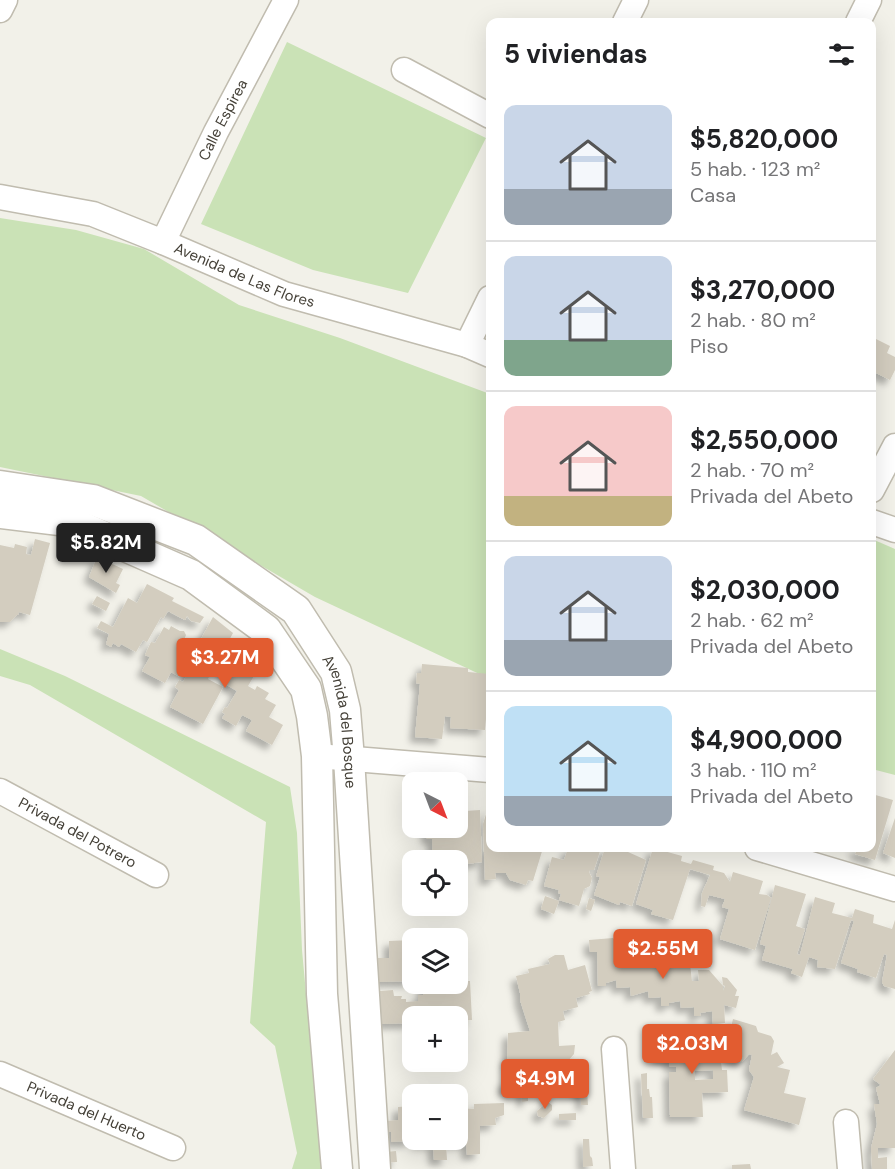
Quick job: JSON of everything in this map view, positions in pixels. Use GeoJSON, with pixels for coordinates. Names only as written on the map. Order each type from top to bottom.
{"type":"FeatureCollection","features":[{"type":"Feature","properties":{"kind":"street"},"geometry":{"type":"LineString","coordinates":[[0,10],[5,0]]}},
{"type":"Feature","properties":{"kind":"street","name":"Calle Espirea"},"geometry":{"type":"LineString","coordinates":[[163,242],[216,132],[286,0]]}},
{"type":"Feature","properties":{"kind":"street"},"geometry":{"type":"LineString","coordinates":[[627,18],[636,0]]}},
{"type":"Feature","properties":{"kind":"street"},"geometry":{"type":"LineString","coordinates":[[860,18],[869,0]]}},
{"type":"Feature","properties":{"kind":"street"},"geometry":{"type":"LineString","coordinates":[[404,70],[486,114]]}},
{"type":"Feature","properties":{"kind":"street","name":"Avenida de Las Flores"},"geometry":{"type":"LineString","coordinates":[[0,197],[93,214],[284,294],[467,345],[486,353]]}},
{"type":"Feature","properties":{"kind":"street"},"geometry":{"type":"LineString","coordinates":[[467,345],[486,306]]}},
{"type":"Feature","properties":{"kind":"street"},"geometry":{"type":"LineString","coordinates":[[876,482],[895,446]]}},
{"type":"Feature","properties":{"kind":"street","name":"Avenida del Bosque"},"geometry":{"type":"LineString","coordinates":[[0,486],[93,500],[196,540],[296,610],[336,672],[345,710],[350,759],[375,1169]]}},
{"type":"Feature","properties":{"kind":"street","name":"Avenida del Bosque"},"geometry":{"type":"LineString","coordinates":[[0,513],[68,521],[190,575],[266,630],[306,689],[317,756],[322,994],[338,1169]]}},
{"type":"Feature","properties":{"kind":"street"},"geometry":{"type":"LineString","coordinates":[[876,523],[895,530]]}},
{"type":"Feature","properties":{"kind":"street"},"geometry":{"type":"LineString","coordinates":[[317,756],[486,770]]}},
{"type":"Feature","properties":{"kind":"street","name":"Privada del Potrero"},"geometry":{"type":"LineString","coordinates":[[0,791],[156,875]]}},
{"type":"Feature","properties":{"kind":"street"},"geometry":{"type":"LineString","coordinates":[[771,852],[895,889]]}},
{"type":"Feature","properties":{"kind":"street"},"geometry":{"type":"LineString","coordinates":[[614,1048],[623,1169]]}},
{"type":"Feature","properties":{"kind":"street","name":"Privada del Huerto"},"geometry":{"type":"LineString","coordinates":[[0,1074],[173,1148]]}},
{"type":"Feature","properties":{"kind":"street"},"geometry":{"type":"LineString","coordinates":[[846,1122],[850,1169]]}},
{"type":"Feature","properties":{"kind":"green space"},"geometry":{"type":"Polygon","coordinates":[[[287,42],[486,138],[408,293],[313,270],[201,224],[287,42]]]}},
{"type":"Feature","properties":{"kind":"green space"},"geometry":{"type":"Polygon","coordinates":[[[0,218],[76,230],[144,249],[239,305],[340,338],[486,393],[486,677],[315,597],[141,496],[0,467],[0,218]]]}},
{"type":"Feature","properties":{"kind":"green space"},"geometry":{"type":"Polygon","coordinates":[[[876,541],[895,549],[895,775],[876,770],[876,541]]]}},
{"type":"Feature","properties":{"kind":"green space"},"geometry":{"type":"Polygon","coordinates":[[[0,649],[65,676],[290,787],[297,833],[302,950],[322,1169],[292,1169],[297,1153],[275,1046],[250,1023],[266,822],[30,685],[0,676],[0,649]]]}},
{"type":"Feature","properties":{"kind":"building"},"geometry":{"type":"Polygon","coordinates":[[[876,339],[890,346],[887,353],[895,357],[895,370],[890,380],[876,373],[876,339]]]}},
{"type":"Feature","properties":{"kind":"building"},"geometry":{"type":"Polygon","coordinates":[[[35,539],[50,543],[30,615],[19,612],[10,622],[0,622],[0,545],[14,548],[15,544],[27,547],[26,554],[31,555],[35,539]]]}},
{"type":"Feature","properties":{"kind":"building"},"geometry":{"type":"Polygon","coordinates":[[[97,557],[123,569],[116,583],[120,585],[116,593],[89,577],[97,557]]]}},
{"type":"Feature","properties":{"kind":"building"},"geometry":{"type":"Polygon","coordinates":[[[147,584],[174,598],[172,601],[204,617],[200,623],[191,621],[187,616],[185,620],[168,611],[163,619],[161,617],[147,642],[143,640],[136,652],[121,644],[119,647],[113,643],[111,647],[106,644],[109,634],[97,628],[101,621],[113,627],[128,598],[137,603],[147,584]]]}},
{"type":"Feature","properties":{"kind":"building"},"geometry":{"type":"Polygon","coordinates":[[[97,596],[110,603],[106,611],[92,604],[97,596]]]}},
{"type":"Feature","properties":{"kind":"building"},"geometry":{"type":"Polygon","coordinates":[[[213,617],[233,633],[226,646],[218,642],[215,649],[236,662],[239,658],[258,669],[248,686],[255,690],[257,686],[269,693],[265,699],[276,705],[269,717],[283,725],[272,745],[246,731],[252,720],[242,715],[236,726],[222,718],[225,714],[222,712],[237,691],[225,684],[230,674],[214,666],[208,679],[223,687],[203,724],[170,707],[179,690],[175,687],[179,680],[183,682],[201,649],[204,651],[207,646],[208,642],[201,639],[213,617]]]}},
{"type":"Feature","properties":{"kind":"building"},"geometry":{"type":"Polygon","coordinates":[[[171,626],[184,631],[186,635],[184,640],[197,647],[180,677],[171,672],[165,683],[142,671],[150,657],[145,655],[151,642],[155,643],[164,627],[169,630],[171,626]]]}},
{"type":"Feature","properties":{"kind":"building"},"geometry":{"type":"Polygon","coordinates":[[[422,664],[468,668],[468,672],[486,674],[485,730],[450,728],[451,717],[445,716],[442,739],[415,737],[420,684],[416,683],[417,673],[421,673],[422,664]]]}},
{"type":"Feature","properties":{"kind":"building"},"geometry":{"type":"Polygon","coordinates":[[[876,795],[893,800],[875,860],[855,854],[856,852],[876,852],[876,795]]]}},
{"type":"Feature","properties":{"kind":"building"},"geometry":{"type":"Polygon","coordinates":[[[480,810],[482,862],[468,864],[468,850],[432,850],[432,839],[427,839],[468,838],[468,811],[480,810]]]}},
{"type":"Feature","properties":{"kind":"building"},"geometry":{"type":"Polygon","coordinates":[[[486,814],[486,852],[542,852],[533,881],[528,880],[526,885],[510,880],[506,873],[495,873],[496,879],[485,880],[483,824],[486,814]]]}},
{"type":"Feature","properties":{"kind":"building"},"geometry":{"type":"Polygon","coordinates":[[[895,818],[895,858],[883,853],[895,818]]]}},
{"type":"Feature","properties":{"kind":"building"},"geometry":{"type":"Polygon","coordinates":[[[567,852],[600,852],[594,870],[589,872],[592,878],[590,886],[584,889],[579,906],[559,900],[561,894],[558,893],[559,890],[544,886],[552,857],[564,860],[567,852]]]}},
{"type":"Feature","properties":{"kind":"building"},"geometry":{"type":"Polygon","coordinates":[[[604,852],[628,852],[646,860],[632,906],[620,902],[619,905],[594,895],[600,877],[596,876],[604,852]]]}},
{"type":"Feature","properties":{"kind":"building"},"geometry":{"type":"Polygon","coordinates":[[[652,852],[668,852],[682,856],[681,861],[691,864],[693,860],[714,866],[713,870],[724,873],[730,882],[733,872],[763,881],[759,894],[771,898],[755,950],[720,939],[729,909],[722,907],[725,899],[709,895],[705,907],[701,906],[702,893],[710,875],[690,869],[673,920],[651,914],[653,910],[636,904],[652,852]]]}},
{"type":"Feature","properties":{"kind":"building"},"geometry":{"type":"Polygon","coordinates":[[[775,885],[806,894],[796,926],[805,929],[797,954],[800,955],[815,897],[835,903],[832,913],[852,918],[855,909],[874,915],[873,923],[892,929],[895,920],[895,989],[884,986],[882,982],[887,955],[884,954],[876,978],[857,972],[858,969],[841,963],[854,921],[851,920],[835,969],[817,967],[818,960],[809,957],[802,977],[791,973],[793,969],[762,960],[766,946],[760,944],[775,885]]]}},
{"type":"Feature","properties":{"kind":"building"},"geometry":{"type":"Polygon","coordinates":[[[545,896],[559,901],[554,914],[541,909],[545,896]]]}},
{"type":"Feature","properties":{"kind":"building"},"geometry":{"type":"Polygon","coordinates":[[[589,898],[595,900],[591,911],[586,909],[589,898]]]}},
{"type":"Feature","properties":{"kind":"building"},"geometry":{"type":"Polygon","coordinates":[[[613,938],[628,955],[628,960],[632,961],[636,957],[635,949],[644,949],[661,966],[660,958],[667,958],[667,955],[676,956],[682,964],[690,964],[692,981],[699,981],[698,970],[709,970],[723,986],[723,991],[725,986],[722,977],[727,978],[737,990],[735,996],[739,996],[736,1008],[724,1005],[725,1023],[713,1024],[712,1011],[700,1013],[701,1016],[694,1016],[694,1007],[681,1008],[680,1001],[669,1003],[669,1006],[661,1006],[661,997],[649,998],[648,991],[631,996],[630,987],[617,988],[616,980],[606,983],[606,986],[598,986],[597,952],[590,952],[589,940],[613,938]]]}},
{"type":"Feature","properties":{"kind":"building"},"geometry":{"type":"Polygon","coordinates":[[[402,940],[402,981],[379,982],[378,958],[389,958],[389,941],[402,940]]]}},
{"type":"Feature","properties":{"kind":"building"},"geometry":{"type":"Polygon","coordinates":[[[555,955],[564,955],[568,970],[585,965],[592,991],[589,992],[590,994],[576,998],[578,1007],[563,1011],[565,1020],[558,1022],[559,1046],[575,1045],[574,1054],[567,1062],[582,1059],[588,1076],[586,1076],[588,1105],[581,1105],[581,1092],[577,1092],[576,1077],[542,1079],[542,1076],[527,1076],[527,1067],[524,1065],[523,1067],[515,1062],[507,1063],[508,1033],[530,1031],[520,1000],[516,976],[529,973],[528,969],[550,964],[548,959],[555,955]]]}},
{"type":"Feature","properties":{"kind":"building"},"geometry":{"type":"Polygon","coordinates":[[[468,981],[470,981],[472,1020],[468,1020],[468,1006],[402,1006],[402,1023],[382,1024],[380,991],[393,990],[394,996],[402,996],[401,999],[406,999],[406,1002],[418,1001],[418,995],[468,994],[468,981]]]}},
{"type":"Feature","properties":{"kind":"building"},"geometry":{"type":"Polygon","coordinates":[[[733,1019],[756,1026],[758,1032],[771,1036],[774,1041],[771,1055],[777,1052],[784,1063],[777,1067],[790,1070],[784,1093],[806,1098],[799,1125],[744,1110],[754,1077],[749,1070],[752,1055],[749,1054],[742,1062],[729,1058],[731,1040],[728,1039],[733,1019]]]}},
{"type":"Feature","properties":{"kind":"building"},"geometry":{"type":"Polygon","coordinates":[[[709,1038],[710,1053],[720,1052],[722,1070],[727,1070],[728,1092],[702,1093],[703,1117],[670,1117],[669,1072],[676,1072],[676,1067],[670,1067],[668,1059],[659,1059],[656,1046],[659,1046],[658,1043],[675,1039],[709,1038]],[[713,1070],[695,1071],[695,1080],[713,1079],[713,1070]]]}},
{"type":"Feature","properties":{"kind":"building"},"geometry":{"type":"Polygon","coordinates":[[[895,1050],[895,1148],[878,1148],[878,1158],[887,1157],[887,1169],[872,1169],[871,1148],[877,1124],[874,1104],[880,1104],[876,1088],[881,1085],[873,1079],[895,1050]]]}},
{"type":"Feature","properties":{"kind":"building"},"geometry":{"type":"Polygon","coordinates":[[[647,1073],[647,1089],[652,1097],[653,1118],[643,1118],[641,1074],[647,1073]]]}},
{"type":"Feature","properties":{"kind":"building"},"geometry":{"type":"Polygon","coordinates":[[[503,1081],[513,1081],[510,1091],[503,1091],[503,1081]]]}},
{"type":"Feature","properties":{"kind":"building"},"geometry":{"type":"Polygon","coordinates":[[[528,1089],[528,1101],[522,1102],[522,1093],[528,1089]]]}},
{"type":"Feature","properties":{"kind":"building"},"geometry":{"type":"Polygon","coordinates":[[[548,1102],[552,1105],[552,1110],[544,1118],[538,1116],[537,1111],[548,1102]]]}},
{"type":"Feature","properties":{"kind":"building"},"geometry":{"type":"Polygon","coordinates":[[[504,1103],[504,1115],[495,1118],[496,1125],[480,1126],[480,1154],[467,1155],[468,1109],[474,1109],[474,1104],[504,1103]]]}},
{"type":"Feature","properties":{"kind":"building"},"geometry":{"type":"Polygon","coordinates":[[[398,1107],[402,1107],[402,1141],[391,1142],[391,1132],[386,1132],[385,1121],[398,1120],[398,1107]]]}},
{"type":"Feature","properties":{"kind":"building"},"geometry":{"type":"Polygon","coordinates":[[[576,1113],[576,1120],[559,1120],[559,1114],[576,1113]]]}},
{"type":"Feature","properties":{"kind":"building"},"geometry":{"type":"Polygon","coordinates":[[[583,1139],[589,1139],[593,1166],[583,1167],[583,1139]]]}},
{"type":"Feature","properties":{"kind":"building"},"geometry":{"type":"Polygon","coordinates":[[[433,1150],[446,1150],[447,1160],[434,1160],[433,1150]]]}},
{"type":"Feature","properties":{"kind":"building"},"geometry":{"type":"Polygon","coordinates":[[[396,1151],[397,1162],[385,1163],[385,1152],[396,1151]]]}},
{"type":"Feature","properties":{"kind":"building"},"geometry":{"type":"Polygon","coordinates":[[[750,1164],[751,1169],[732,1169],[732,1165],[750,1164]]]}}]}
